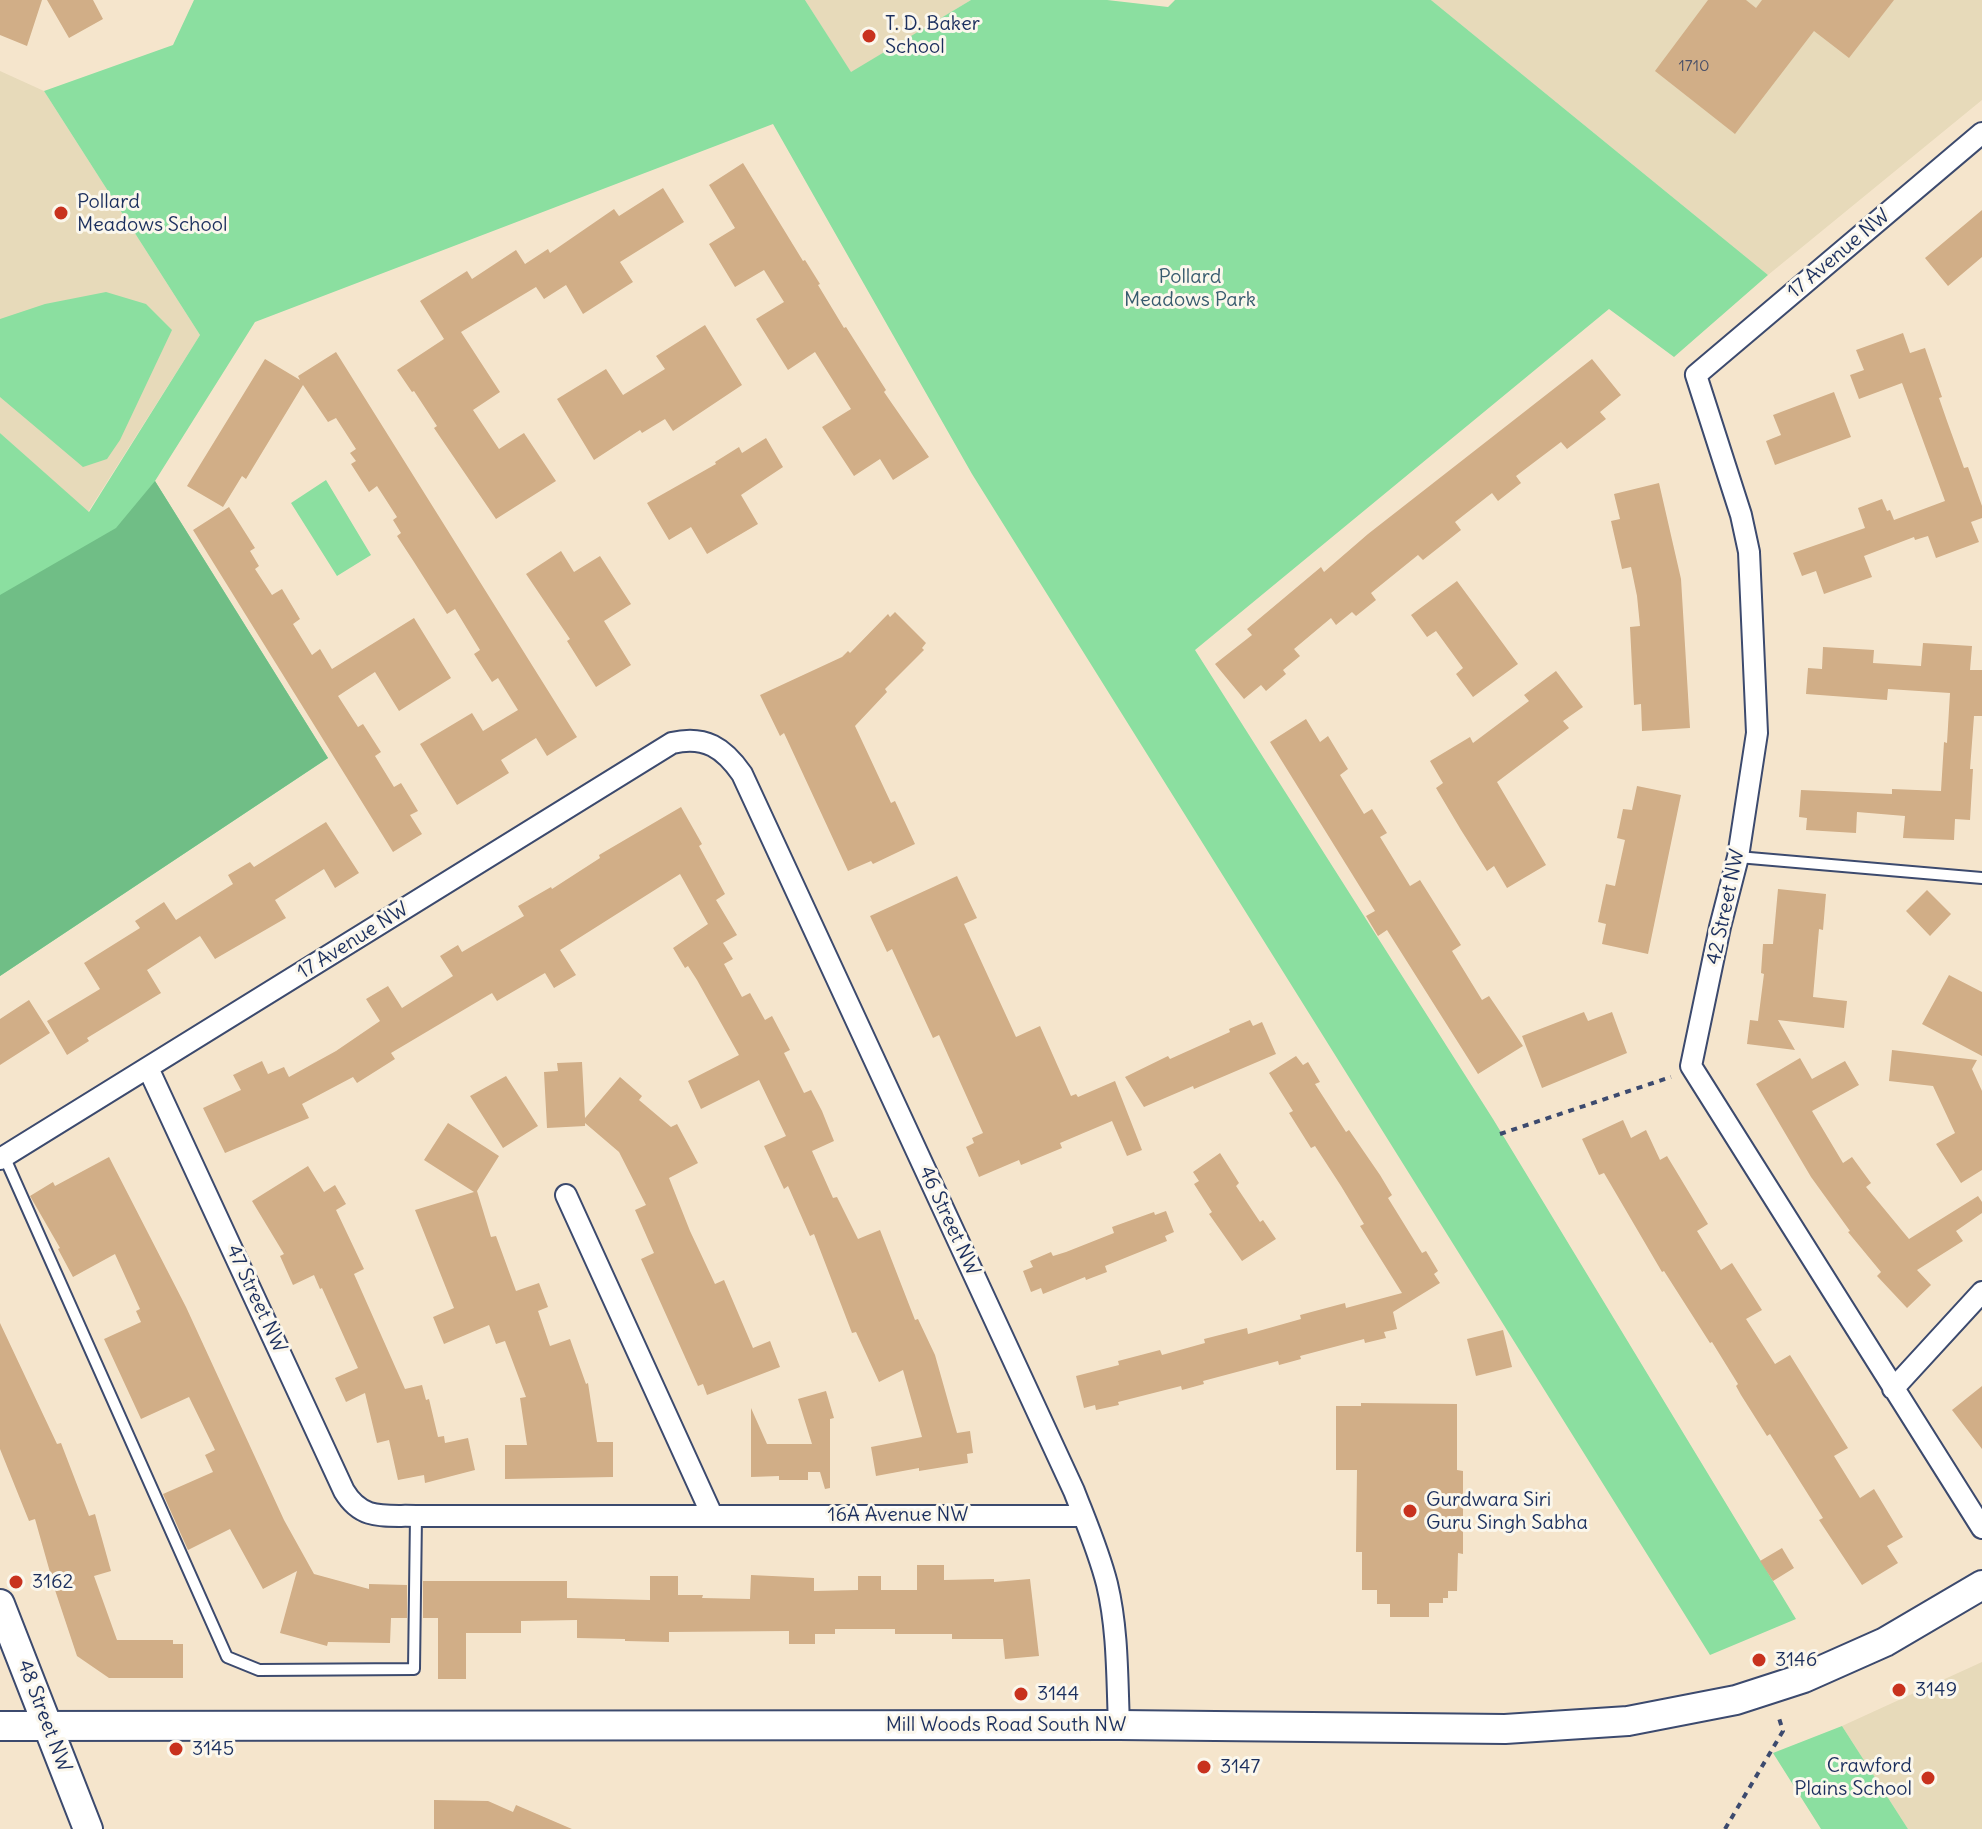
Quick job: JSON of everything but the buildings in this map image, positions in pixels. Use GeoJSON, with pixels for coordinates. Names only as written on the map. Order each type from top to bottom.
{"type":"FeatureCollection","features":[{"type":"Feature","properties":{"kind":"street","name":"17 Avenue NW"},"geometry":{"type":"LineString","coordinates":[[1696,375],[1982,133]]}},
{"type":"Feature","properties":{"kind":"street","name":"42 Street NW"},"geometry":{"type":"LineString","coordinates":[[1696,375],[1741,515],[1749,552],[1757,733],[1738,857],[1691,1066],[1982,1528]]}},
{"type":"Feature","properties":{"kind":"street","name":"17 Avenue NW"},"geometry":{"type":"LineString","coordinates":[[2,1158],[672,743],[686,739],[710,742]]}},
{"type":"Feature","properties":{"kind":"street","name":"46 Street NW"},"geometry":{"type":"LineString","coordinates":[[710,742],[733,761],[742,774],[1083,1516],[1100,1560],[1111,1607],[1119,1725]]}},
{"type":"Feature","properties":{"kind":"street","name":"47 Street NW"},"geometry":{"type":"LineString","coordinates":[[148,1068],[344,1491],[358,1509],[379,1515]]}},
{"type":"Feature","properties":{"kind":"street"},"geometry":{"type":"LineString","coordinates":[[566,1195],[712,1515]]}},
{"type":"Feature","properties":{"kind":"street"},"geometry":{"type":"LineString","coordinates":[[1893,1389],[1982,1292]]}},
{"type":"Feature","properties":{"kind":"street","name":"16A Avenue NW"},"geometry":{"type":"LineString","coordinates":[[379,1515],[1083,1516]]}},
{"type":"Feature","properties":{"kind":"street","name":"Mill Woods Road South NW"},"geometry":{"type":"LineString","coordinates":[[0,1726],[1119,1725],[1505,1729],[1628,1721],[1769,1690],[1849,1660],[1926,1620],[1982,1585]]}},
{"type":"Feature","properties":{"kind":"street","name":"48 Street NW"},"geometry":{"type":"LineString","coordinates":[[0,1604],[88,1829]]}},
{"type":"Feature","properties":{"kind":"lane"},"geometry":{"type":"LineString","coordinates":[[1738,857],[1982,878]]}},
{"type":"Feature","properties":{"kind":"lane"},"geometry":{"type":"LineString","coordinates":[[2,1158],[227,1657],[259,1670],[414,1669],[416,1516]]}},
{"type":"Feature","properties":{"kind":"path"},"geometry":{"type":"LineString","coordinates":[[1500,1134],[1671,1077]]}},
{"type":"Feature","properties":{"kind":"path"},"geometry":{"type":"LineString","coordinates":[[1725,1829],[1783,1731],[1778,1715]]}},
{"type":"Feature","properties":{"kind":"shaded area","name":"T. D. Baker School"},"geometry":{"type":"Polygon","coordinates":[[[805,0],[971,0],[851,73],[805,0]]]}},
{"type":"Feature","properties":{"kind":"shaded area"},"geometry":{"type":"Polygon","coordinates":[[[1431,0],[1982,0],[1982,100],[1768,275],[1431,0]]]}},
{"type":"Feature","properties":{"kind":"shaded area","name":"Pollard Meadows School"},"geometry":{"type":"Polygon","coordinates":[[[0,71],[44,91],[200,335],[88,512],[0,433],[0,71]]]}},
{"type":"Feature","properties":{"kind":"shaded area","name":"Crawford Plains School"},"geometry":{"type":"Polygon","coordinates":[[[1982,1662],[1982,1829],[1908,1829],[1842,1726],[1982,1662]]]}},
{"type":"Feature","properties":{"kind":"green space","name":"Pollard Meadows Park"},"geometry":{"type":"Polygon","coordinates":[[[194,0],[805,0],[851,72],[971,0],[1107,0],[1168,7],[1175,0],[1431,0],[1768,275],[1674,357],[1609,309],[1195,650],[1493,1119],[1796,1619],[1710,1655],[972,474],[773,124],[255,322],[155,481],[328,758],[0,976],[0,433],[89,512],[200,335],[44,91],[173,45],[194,0]]]}},
{"type":"Feature","properties":{"kind":"green space"},"geometry":{"type":"Polygon","coordinates":[[[106,292],[146,304],[172,330],[120,440],[107,459],[83,467],[0,397],[0,319],[45,304],[106,292]]]}},
{"type":"Feature","properties":{"kind":"green space"},"geometry":{"type":"Polygon","coordinates":[[[326,480],[371,555],[337,576],[291,503],[326,480]]]}},
{"type":"Feature","properties":{"kind":"green space"},"geometry":{"type":"Polygon","coordinates":[[[155,481],[328,758],[0,976],[0,595],[116,528],[155,481]]]}},
{"type":"Feature","properties":{"kind":"green space"},"geometry":{"type":"Polygon","coordinates":[[[1842,1726],[1908,1829],[1821,1829],[1773,1753],[1842,1726]]]}},
{"type":"Feature","properties":{"kind":"place","name":"T. D. Baker School"},"geometry":{"type":"Point","coordinates":[869,36]}},
{"type":"Feature","properties":{"kind":"place","name":"Pollard Meadows School"},"geometry":{"type":"Point","coordinates":[61,213]}},
{"type":"Feature","properties":{"kind":"place","name":"Gurdwara Siri Guru Singh Sabha"},"geometry":{"type":"Point","coordinates":[1410,1511]}},
{"type":"Feature","properties":{"kind":"place","name":"3162"},"geometry":{"type":"Point","coordinates":[16,1582]}},
{"type":"Feature","properties":{"kind":"place","name":"3146"},"geometry":{"type":"Point","coordinates":[1759,1660]}},
{"type":"Feature","properties":{"kind":"place","name":"3149"},"geometry":{"type":"Point","coordinates":[1899,1690]}},
{"type":"Feature","properties":{"kind":"place","name":"3144"},"geometry":{"type":"Point","coordinates":[1021,1694]}},
{"type":"Feature","properties":{"kind":"place","name":"3145"},"geometry":{"type":"Point","coordinates":[176,1749]}},
{"type":"Feature","properties":{"kind":"place","name":"3147"},"geometry":{"type":"Point","coordinates":[1204,1767]}},
{"type":"Feature","properties":{"kind":"place","name":"Crawford Plains School"},"geometry":{"type":"Point","coordinates":[1928,1778]}}]}
